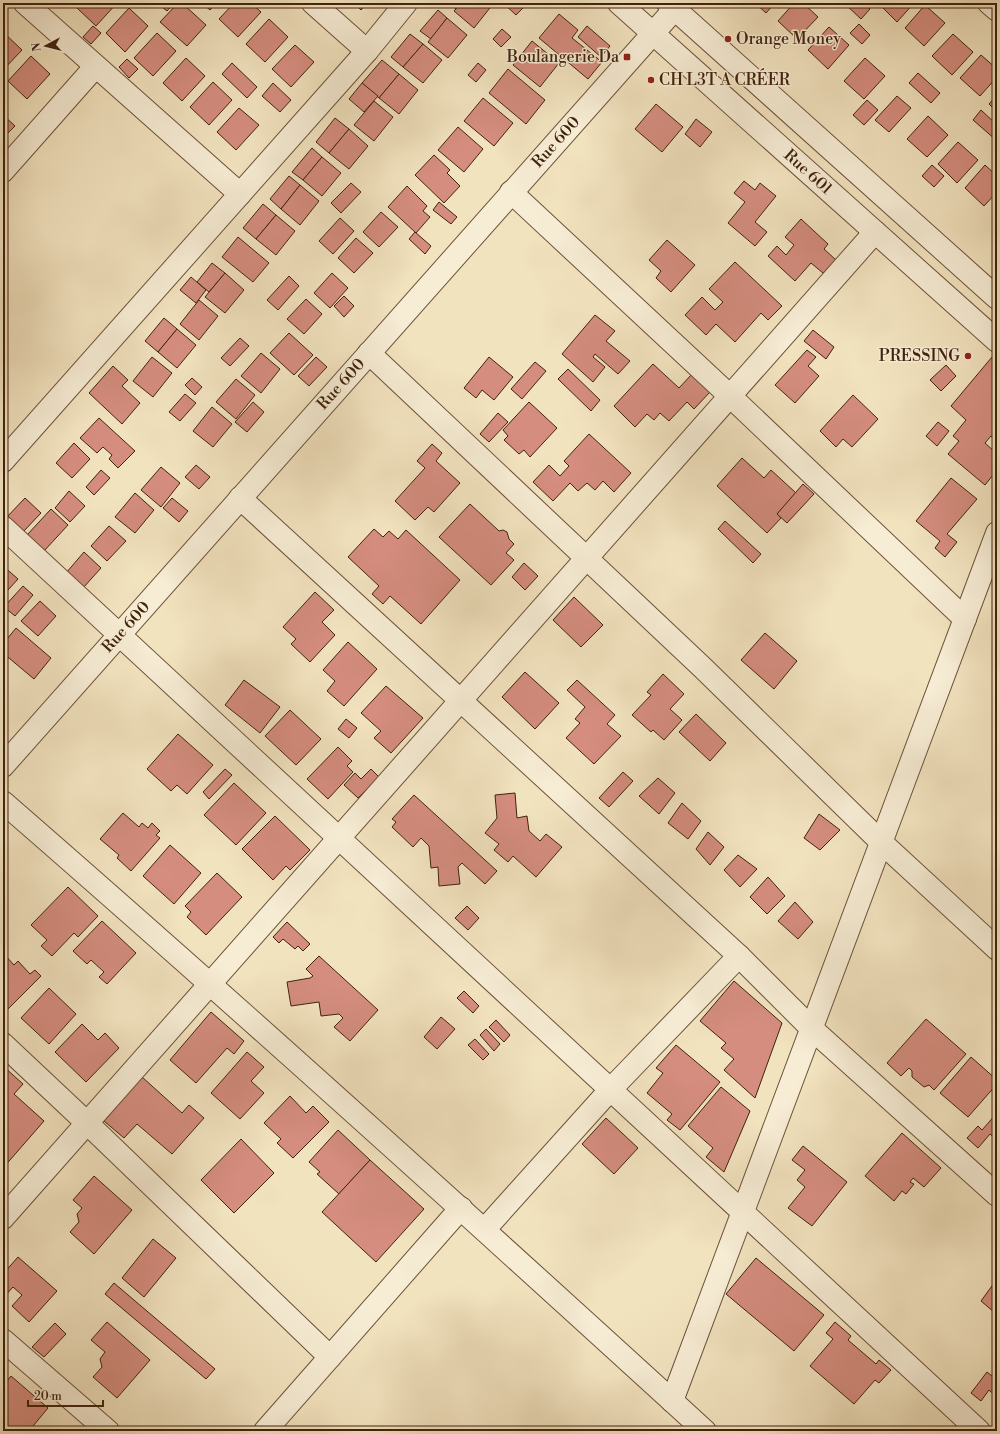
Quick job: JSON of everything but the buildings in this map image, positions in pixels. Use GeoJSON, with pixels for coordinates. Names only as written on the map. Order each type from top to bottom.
{"type":"FeatureCollection","features":[{"type":"Feature","properties":{"kind":"street"},"geometry":{"type":"LineString","coordinates":[[25,3],[95,67],[240,194]]}},
{"type":"Feature","properties":{"kind":"street"},"geometry":{"type":"LineString","coordinates":[[312,3],[367,51]]}},
{"type":"Feature","properties":{"kind":"street"},"geometry":{"type":"LineString","coordinates":[[3,461],[367,51],[406,3]]}},
{"type":"Feature","properties":{"kind":"street","name":"Rue 601"},"geometry":{"type":"LineString","coordinates":[[619,3],[997,341]]}},
{"type":"Feature","properties":{"kind":"street"},"geometry":{"type":"LineString","coordinates":[[990,3],[997,10]]}},
{"type":"Feature","properties":{"kind":"street","name":"Rue 601"},"geometry":{"type":"LineString","coordinates":[[674,5],[997,298]]}},
{"type":"Feature","properties":{"kind":"street","name":"Rue 600"},"geometry":{"type":"LineString","coordinates":[[3,766],[653,33],[674,5]]}},
{"type":"Feature","properties":{"kind":"street"},"geometry":{"type":"LineString","coordinates":[[3,171],[95,67]]}},
{"type":"Feature","properties":{"kind":"street"},"geometry":{"type":"LineString","coordinates":[[511,192],[730,396],[965,619]]}},
{"type":"Feature","properties":{"kind":"street"},"geometry":{"type":"LineString","coordinates":[[3,1218],[210,982],[875,232]]}},
{"type":"Feature","properties":{"kind":"street"},"geometry":{"type":"LineString","coordinates":[[369,353],[698,663],[881,842],[997,949]]}},
{"type":"Feature","properties":{"kind":"street"},"geometry":{"type":"LineString","coordinates":[[240,498],[739,956],[812,1029],[997,1195]]}},
{"type":"Feature","properties":{"kind":"street"},"geometry":{"type":"LineString","coordinates":[[3,527],[118,636],[979,1431]]}},
{"type":"Feature","properties":{"kind":"street"},"geometry":{"type":"LineString","coordinates":[[672,1402],[997,533]]}},
{"type":"Feature","properties":{"kind":"street"},"geometry":{"type":"LineString","coordinates":[[3,802],[210,982],[461,1208],[704,1431]]}},
{"type":"Feature","properties":{"kind":"street"},"geometry":{"type":"LineString","coordinates":[[484,1229],[610,1090],[739,956]]}},
{"type":"Feature","properties":{"kind":"street"},"geometry":{"type":"LineString","coordinates":[[3,1044],[330,1357]]}},
{"type":"Feature","properties":{"kind":"street"},"geometry":{"type":"LineString","coordinates":[[265,1431],[461,1208]]}},
{"type":"Feature","properties":{"kind":"street"},"geometry":{"type":"LineString","coordinates":[[3,1340],[108,1431]]}},
{"type":"Feature","properties":{"kind":"place","name":"Orange Money"},"geometry":{"type":"Point","coordinates":[728,39]}},
{"type":"Feature","properties":{"kind":"place","name":"Boulangerie Da"},"geometry":{"type":"Point","coordinates":[627,57]}},
{"type":"Feature","properties":{"kind":"place","name":"CH L3T A CRÉER"},"geometry":{"type":"Point","coordinates":[651,80]}},
{"type":"Feature","properties":{"kind":"place","name":"PRESSING"},"geometry":{"type":"Point","coordinates":[968,356]}}]}
